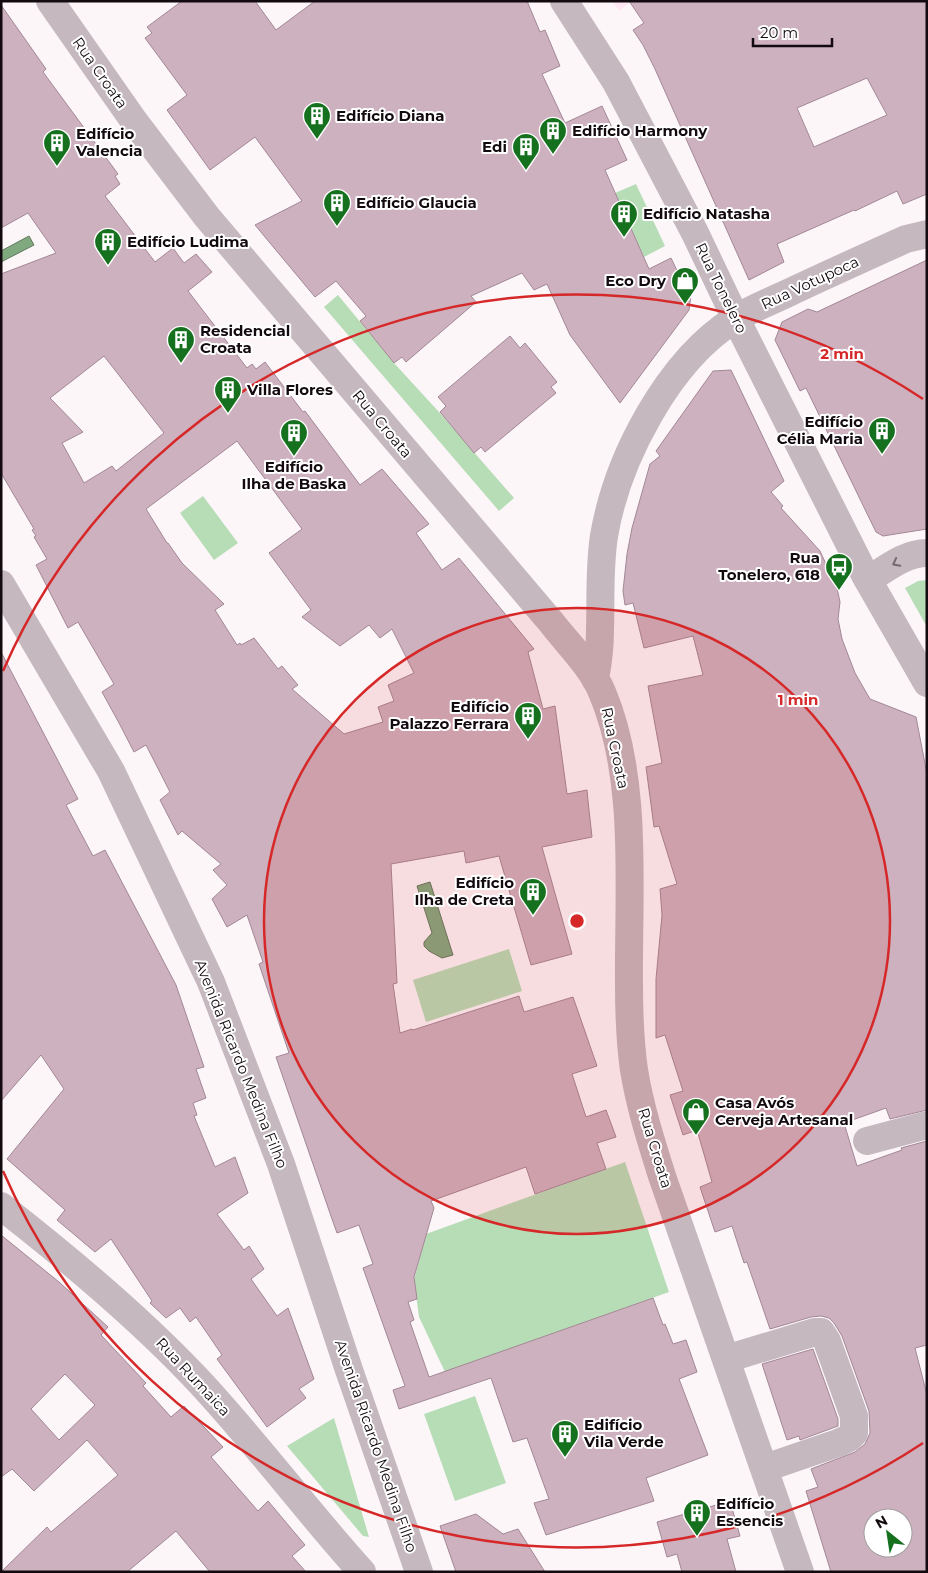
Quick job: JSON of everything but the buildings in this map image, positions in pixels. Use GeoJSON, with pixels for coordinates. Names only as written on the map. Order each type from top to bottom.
{"type":"FeatureCollection","features":[{"type":"Feature","properties":{"kind":"street","name":"Rua Croata"},"geometry":{"type":"LineString","coordinates":[[50,1],[134,121],[207,217],[545,615],[596,679],[612,718],[619,750],[627,806],[631,896],[629,984],[634,1070],[644,1120],[800,1572]]}},
{"type":"Feature","properties":{"kind":"street","name":"Rua Tonelero"},"geometry":{"type":"LineString","coordinates":[[564,1],[616,82],[695,233],[736,319],[868,580],[927,684]]}},
{"type":"Feature","properties":{"kind":"street","name":"Rua Votupoca"},"geometry":{"type":"LineString","coordinates":[[596,679],[599,652],[599,588],[604,538],[610,508],[623,467],[640,431],[686,361],[704,342],[736,319],[906,239],[927,234]]}},
{"type":"Feature","properties":{"kind":"street"},"geometry":{"type":"LineString","coordinates":[[868,580],[899,561],[920,553],[927,553]]}},
{"type":"Feature","properties":{"kind":"street","name":"Avenida Ricardo Medina Filho"},"geometry":{"type":"LineString","coordinates":[[1,584],[111,771],[211,982],[281,1164],[349,1370],[419,1572]]}},
{"type":"Feature","properties":{"kind":"street"},"geometry":{"type":"LineString","coordinates":[[867,1141],[927,1125]]}},
{"type":"Feature","properties":{"kind":"street","name":"Rua Rumaica"},"geometry":{"type":"LineString","coordinates":[[1,1206],[60,1252],[162,1343],[238,1426],[362,1572]]}},
{"type":"Feature","properties":{"kind":"street"},"geometry":{"type":"LineString","coordinates":[[726,1359],[815,1332],[821,1332],[834,1360],[854,1416],[854,1433],[849,1438],[838,1443],[765,1468]]}},
{"type":"Feature","properties":{"kind":"shaded area"},"geometry":{"type":"Polygon","coordinates":[[[612,1],[632,1],[619,11],[612,1]]]}},
{"type":"Feature","properties":{"kind":"shaded area"},"geometry":{"type":"Polygon","coordinates":[[[636,184],[665,246],[644,257],[615,193],[636,184]]]}},
{"type":"Feature","properties":{"kind":"shaded area"},"geometry":{"type":"Polygon","coordinates":[[[29,236],[34,245],[1,262],[1,251],[29,236]]]}},
{"type":"Feature","properties":{"kind":"shaded area"},"geometry":{"type":"Polygon","coordinates":[[[338,295],[394,363],[514,498],[499,511],[324,307],[338,295]]]}},
{"type":"Feature","properties":{"kind":"shaded area"},"geometry":{"type":"Polygon","coordinates":[[[203,496],[238,543],[214,560],[180,513],[203,496]]]}},
{"type":"Feature","properties":{"kind":"shaded area"},"geometry":{"type":"Polygon","coordinates":[[[927,580],[927,627],[905,588],[918,581],[927,580]]]}},
{"type":"Feature","properties":{"kind":"shaded area"},"geometry":{"type":"Polygon","coordinates":[[[430,882],[453,955],[442,958],[424,946],[424,942],[432,933],[417,886],[430,882]]]}},
{"type":"Feature","properties":{"kind":"shaded area"},"geometry":{"type":"Polygon","coordinates":[[[509,949],[522,991],[426,1022],[413,980],[509,949]]]}},
{"type":"Feature","properties":{"kind":"shaded area"},"geometry":{"type":"Polygon","coordinates":[[[625,1162],[669,1292],[445,1372],[419,1317],[414,1280],[426,1234],[625,1162]]]}},
{"type":"Feature","properties":{"kind":"shaded area"},"geometry":{"type":"Polygon","coordinates":[[[475,1396],[506,1483],[455,1501],[424,1414],[475,1396]]]}},
{"type":"Feature","properties":{"kind":"shaded area"},"geometry":{"type":"Polygon","coordinates":[[[334,1418],[369,1537],[363,1536],[287,1446],[334,1418]]]}},
{"type":"Feature","properties":{"kind":"place","name":"Edifício Diana"},"geometry":{"type":"Point","coordinates":[317,140]}},
{"type":"Feature","properties":{"kind":"place","name":"Edifício Harmony"},"geometry":{"type":"Point","coordinates":[553,155]}},
{"type":"Feature","properties":{"kind":"place","name":"Edifício Valencia"},"geometry":{"type":"Point","coordinates":[57,167]}},
{"type":"Feature","properties":{"kind":"place","name":"Edi"},"geometry":{"type":"Point","coordinates":[526,171]}},
{"type":"Feature","properties":{"kind":"place","name":"Edifício Glaucia"},"geometry":{"type":"Point","coordinates":[337,227]}},
{"type":"Feature","properties":{"kind":"place","name":"Edifício Natasha"},"geometry":{"type":"Point","coordinates":[624,238]}},
{"type":"Feature","properties":{"kind":"place","name":"Edifício Ludima"},"geometry":{"type":"Point","coordinates":[108,266]}},
{"type":"Feature","properties":{"kind":"place","name":"Eco Dry"},"geometry":{"type":"Point","coordinates":[685,305]}},
{"type":"Feature","properties":{"kind":"place","name":"Residencial Croata"},"geometry":{"type":"Point","coordinates":[181,364]}},
{"type":"Feature","properties":{"kind":"place","name":"Villa Flores"},"geometry":{"type":"Point","coordinates":[228,414]}},
{"type":"Feature","properties":{"kind":"place","name":"Edifício Célia Maria"},"geometry":{"type":"Point","coordinates":[882,455]}},
{"type":"Feature","properties":{"kind":"place","name":"Edifício Ilha de Baska"},"geometry":{"type":"Point","coordinates":[294,457]}},
{"type":"Feature","properties":{"kind":"place","name":"Rua Tonelero, 618"},"geometry":{"type":"Point","coordinates":[839,591]}},
{"type":"Feature","properties":{"kind":"place","name":"Edifício Palazzo Ferrara"},"geometry":{"type":"Point","coordinates":[528,740]}},
{"type":"Feature","properties":{"kind":"place","name":"Edifício Ilha de Creta"},"geometry":{"type":"Point","coordinates":[533,916]}},
{"type":"Feature","properties":{"kind":"place","name":"Casa Avós Cerveja Artesanal"},"geometry":{"type":"Point","coordinates":[696,1136]}},
{"type":"Feature","properties":{"kind":"place","name":"Edifício Vila Verde"},"geometry":{"type":"Point","coordinates":[565,1458]}},
{"type":"Feature","properties":{"kind":"place","name":"Edifício Essencis"},"geometry":{"type":"Point","coordinates":[697,1537]}}]}
